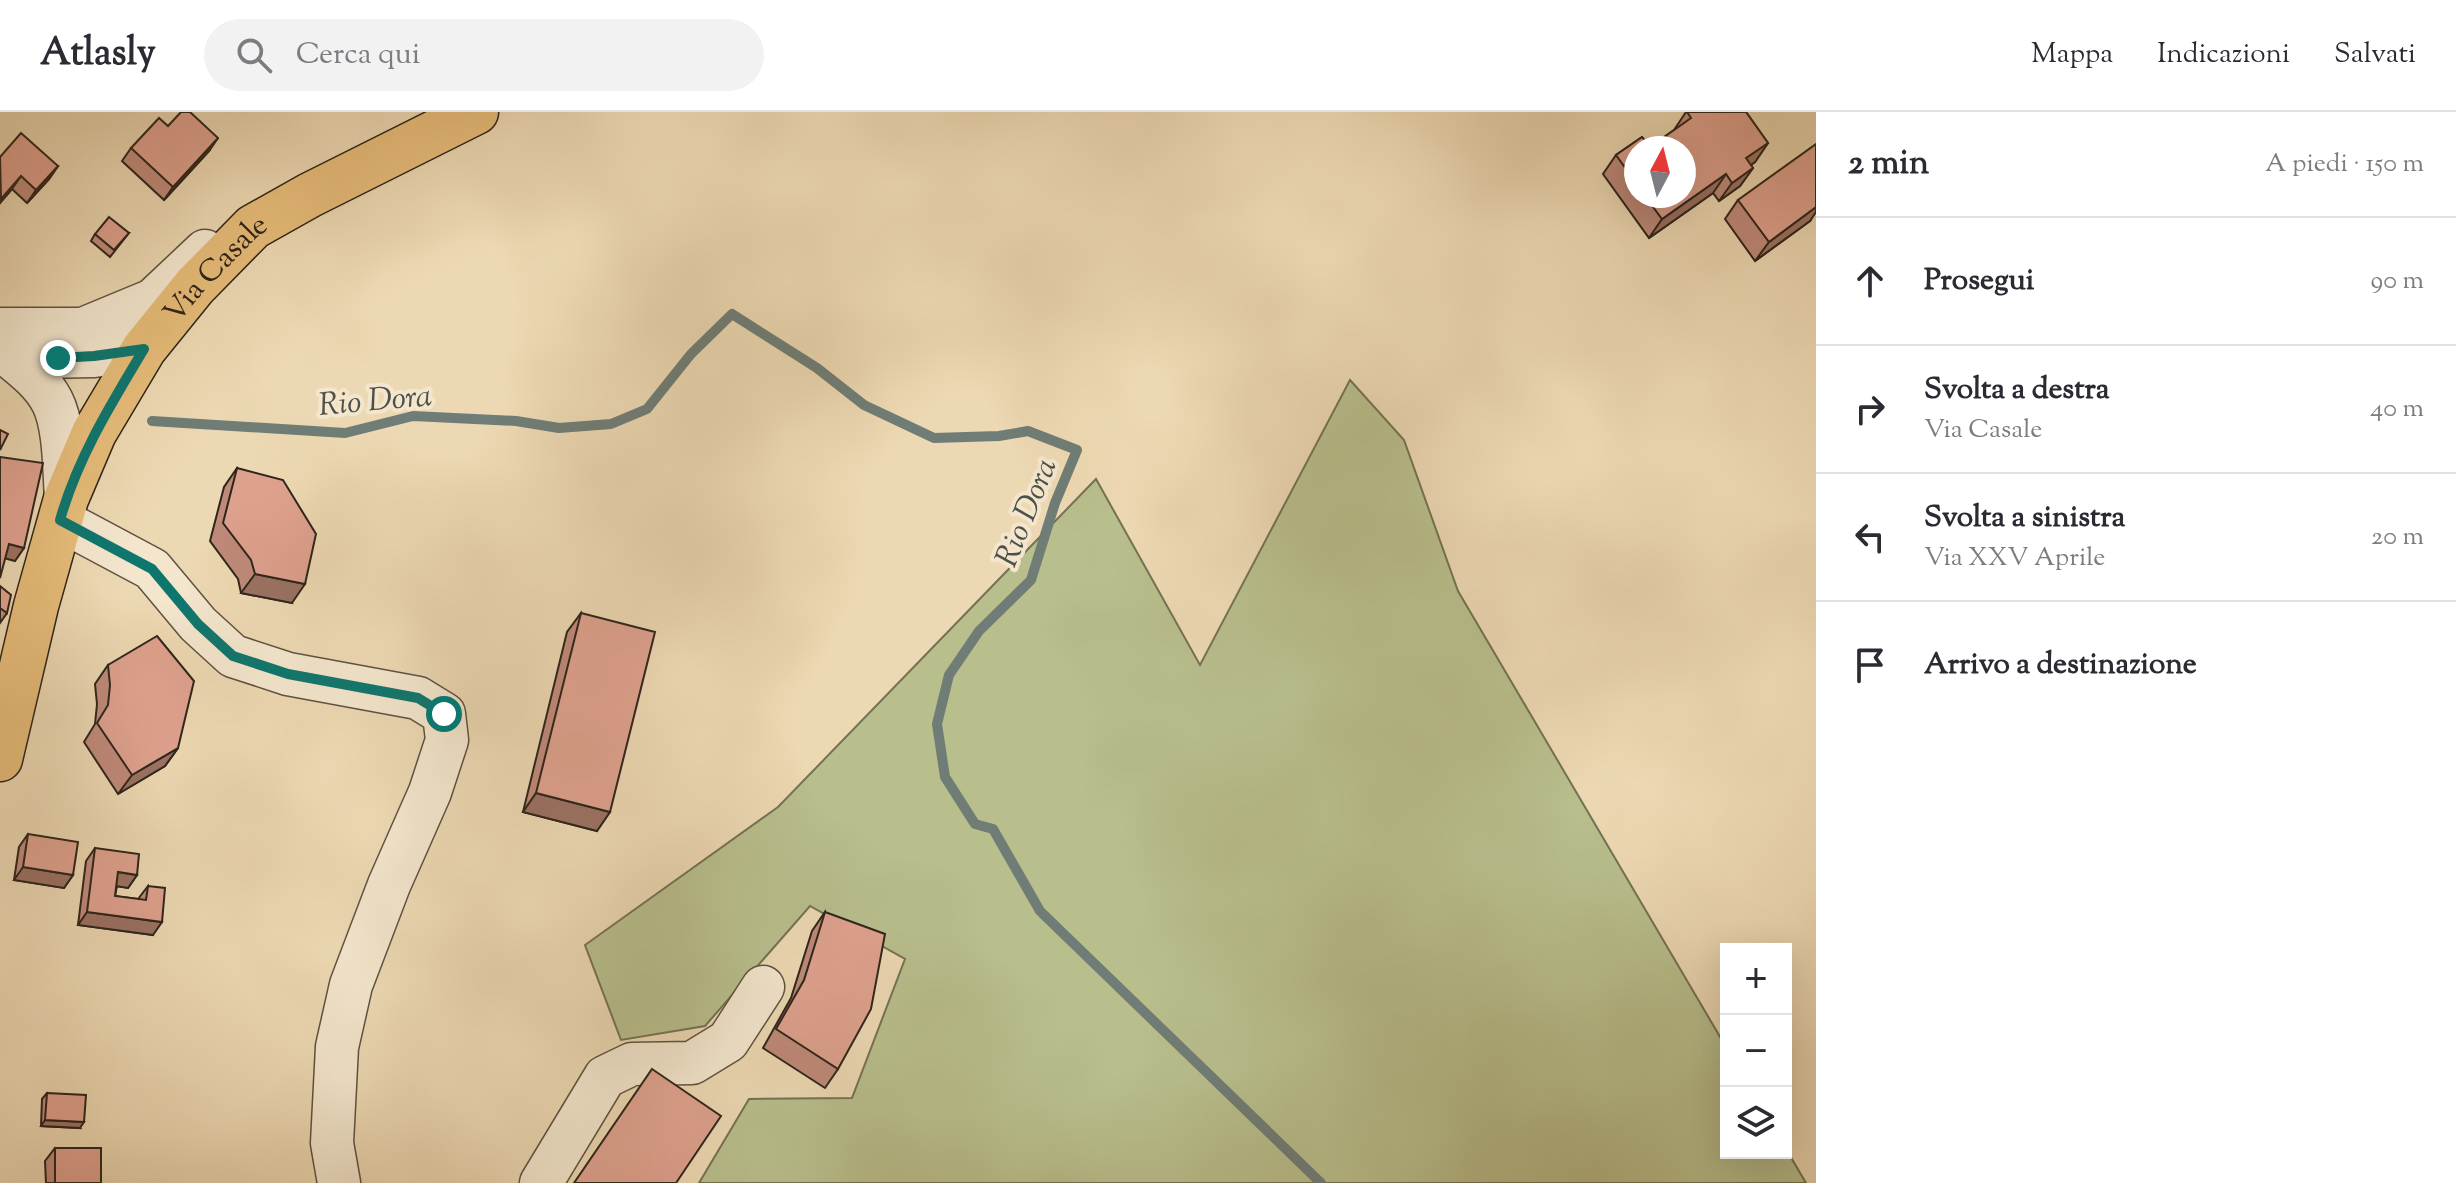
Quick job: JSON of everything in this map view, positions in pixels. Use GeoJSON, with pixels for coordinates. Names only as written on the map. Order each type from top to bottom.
{"type":"FeatureCollection","features":[{"type":"Feature","properties":{"kind":"main road","name":"Via Casale"},"geometry":{"type":"LineString","coordinates":[[0,759],[12,649],[94,433],[144,349],[195,286],[253,227],[476,112]]}},
{"type":"Feature","properties":{"kind":"street"},"geometry":{"type":"LineString","coordinates":[[3,346],[83,329],[153,300],[201,253],[253,227]]}},
{"type":"Feature","properties":{"kind":"street"},"geometry":{"type":"LineString","coordinates":[[3,346],[94,356],[144,349]]}},
{"type":"Feature","properties":{"kind":"street"},"geometry":{"type":"LineString","coordinates":[[3,346],[31,374],[52,402],[61,437],[63,510],[152,569],[198,624],[233,656],[288,674],[418,698],[444,714],[447,740],[443,753],[351,985],[337,1047],[332,1143],[339,1183]]}},
{"type":"Feature","properties":{"kind":"street"},"geometry":{"type":"LineString","coordinates":[[541,1183],[605,1077],[632,1064],[692,1063],[728,1041],[763,987]]}},
{"type":"Feature","properties":{"kind":"green space"},"geometry":{"type":"Polygon","coordinates":[[[1350,380],[1404,440],[1458,591],[1720,1037],[1720,1159],[1792,1159],[1806,1183],[699,1183],[749,1099],[852,1098],[905,959],[810,906],[705,1026],[621,1040],[585,945],[778,807],[1096,479],[1200,665],[1350,380]]]}},
{"type":"Feature","properties":{"kind":"building"},"geometry":{"type":"Polygon","coordinates":[[[181,112],[190,112],[218,138],[173,187],[131,148],[159,118],[168,126],[181,112]]]}},
{"type":"Feature","properties":{"kind":"building"},"geometry":{"type":"Polygon","coordinates":[[[1687,112],[1746,112],[1768,143],[1746,158],[1753,168],[1732,183],[1726,174],[1696,195],[1696,136],[1666,136],[1691,118],[1687,112]]]}},
{"type":"Feature","properties":{"kind":"building"},"geometry":{"type":"Polygon","coordinates":[[[21,133],[58,166],[36,190],[21,176],[1,199],[0,157],[21,133]]]}},
{"type":"Feature","properties":{"kind":"building"},"geometry":{"type":"Polygon","coordinates":[[[1816,144],[1816,207],[1769,242],[1738,200],[1816,144]]]}},
{"type":"Feature","properties":{"kind":"building"},"geometry":{"type":"Polygon","coordinates":[[[1624,149],[1624,166],[1616,155],[1624,149]]]}},
{"type":"Feature","properties":{"kind":"building"},"geometry":{"type":"Polygon","coordinates":[[[1654,208],[1678,208],[1662,219],[1654,208]]]}},
{"type":"Feature","properties":{"kind":"building"},"geometry":{"type":"Polygon","coordinates":[[[109,217],[129,233],[114,250],[95,234],[109,217]]]}},
{"type":"Feature","properties":{"kind":"building"},"geometry":{"type":"Polygon","coordinates":[[[0,430],[8,434],[0,450],[0,430]]]}},
{"type":"Feature","properties":{"kind":"building"},"geometry":{"type":"Polygon","coordinates":[[[0,457],[43,463],[24,548],[9,544],[0,578],[0,457]]]}},
{"type":"Feature","properties":{"kind":"building"},"geometry":{"type":"Polygon","coordinates":[[[237,468],[283,480],[316,534],[305,584],[255,574],[251,560],[223,523],[237,468]]]}},
{"type":"Feature","properties":{"kind":"building"},"geometry":{"type":"Polygon","coordinates":[[[0,586],[11,595],[7,613],[0,608],[0,586]]]}},
{"type":"Feature","properties":{"kind":"building"},"geometry":{"type":"Polygon","coordinates":[[[581,613],[655,632],[610,812],[536,793],[581,613]]]}},
{"type":"Feature","properties":{"kind":"building"},"geometry":{"type":"Polygon","coordinates":[[[157,636],[194,681],[178,748],[132,775],[97,723],[108,705],[108,665],[157,636]]]}},
{"type":"Feature","properties":{"kind":"building"},"geometry":{"type":"Polygon","coordinates":[[[28,834],[78,842],[73,875],[23,867],[28,834]]]}},
{"type":"Feature","properties":{"kind":"building"},"geometry":{"type":"Polygon","coordinates":[[[95,848],[139,854],[137,875],[118,872],[115,896],[146,900],[148,886],[165,888],[162,922],[87,912],[95,848]]]}},
{"type":"Feature","properties":{"kind":"building"},"geometry":{"type":"Polygon","coordinates":[[[825,912],[885,934],[871,1009],[838,1069],[776,1029],[804,980],[825,912]]]}},
{"type":"Feature","properties":{"kind":"building"},"geometry":{"type":"Polygon","coordinates":[[[652,1069],[721,1116],[676,1183],[574,1183],[652,1069]]]}},
{"type":"Feature","properties":{"kind":"building"},"geometry":{"type":"Polygon","coordinates":[[[47,1093],[86,1095],[84,1122],[45,1120],[47,1093]]]}},
{"type":"Feature","properties":{"kind":"building"},"geometry":{"type":"Polygon","coordinates":[[[55,1148],[101,1148],[101,1183],[55,1183],[55,1148]]]}},
{"type":"Feature","properties":{"kind":"waterway","name":"Rio Dora"},"geometry":{"type":"LineString","coordinates":[[152,421],[345,433],[413,416],[516,421],[559,428],[611,424],[647,409],[691,354],[732,314],[817,368],[864,405],[934,438],[999,436],[1028,431],[1077,450],[1055,503],[1031,580],[979,631],[949,675],[937,724],[945,777],[975,824],[993,829],[1040,911],[1321,1183]]}},
{"type":"Feature","properties":{"kind":"route"},"geometry":{"type":"LineString","coordinates":[[58,358],[144,349],[94,433],[60,520],[152,569],[198,624],[233,656],[288,674],[418,698],[444,714]]}}]}
